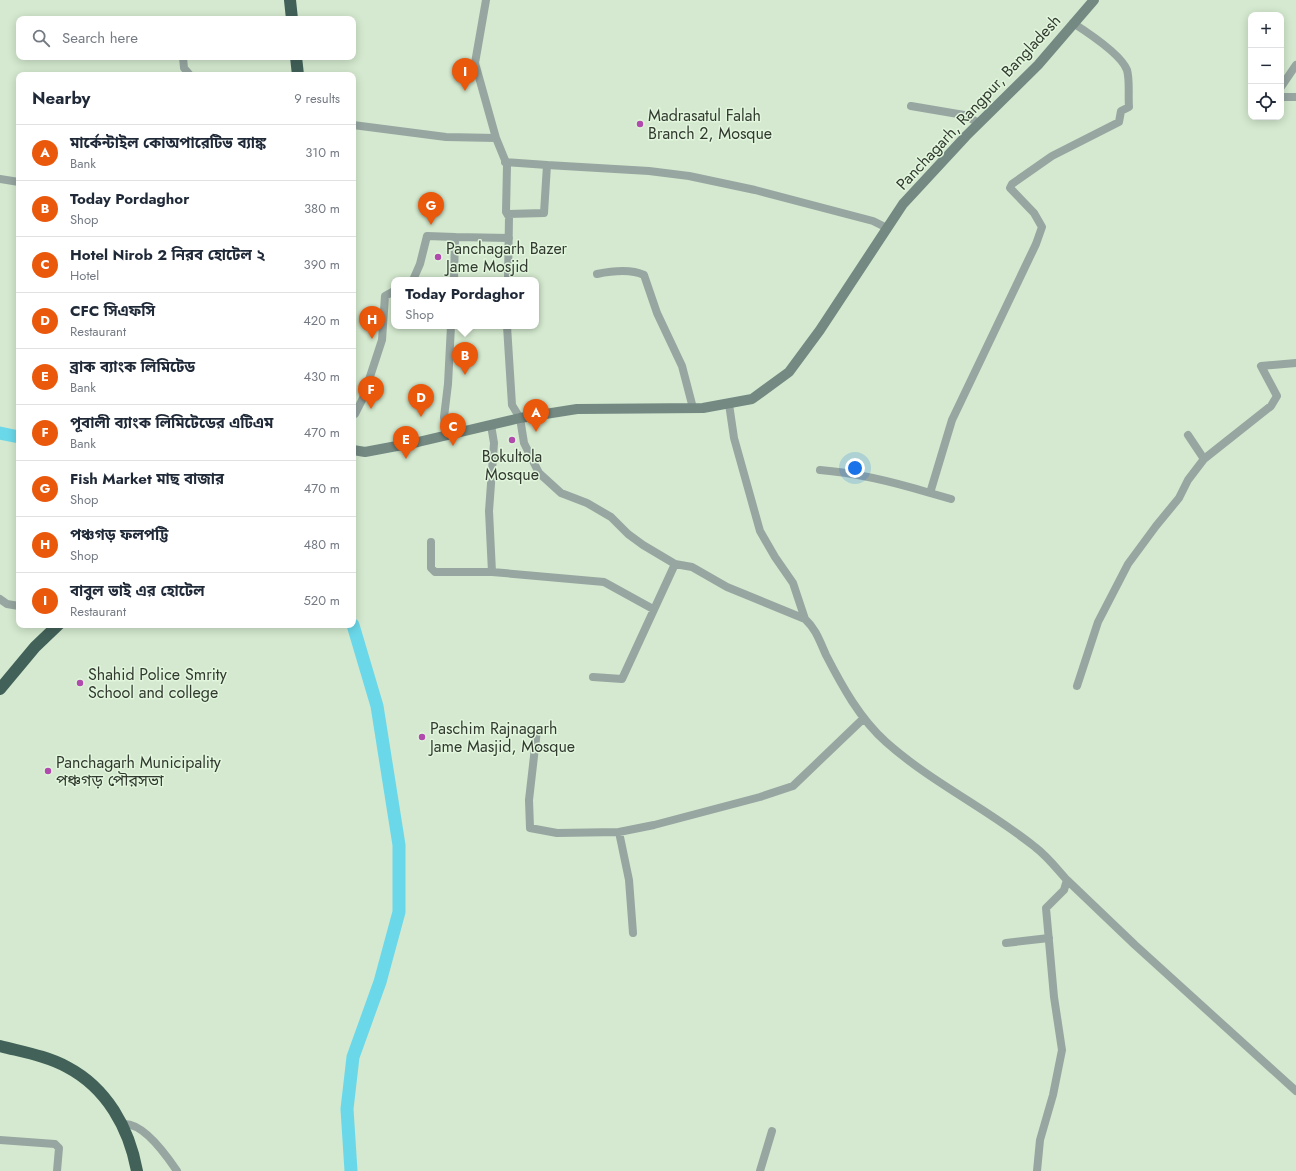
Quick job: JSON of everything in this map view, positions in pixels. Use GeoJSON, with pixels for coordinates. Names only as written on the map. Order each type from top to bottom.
{"type":"FeatureCollection","features":[{"type":"Feature","properties":{"kind":"highway"},"geometry":{"type":"LineString","coordinates":[[290,0],[292,16]]}},
{"type":"Feature","properties":{"kind":"highway"},"geometry":{"type":"LineString","coordinates":[[296,60],[298,72]]}},
{"type":"Feature","properties":{"kind":"highway"},"geometry":{"type":"LineString","coordinates":[[0,689],[20,663],[55,628]]}},
{"type":"Feature","properties":{"kind":"highway"},"geometry":{"type":"LineString","coordinates":[[0,1046],[46,1058],[68,1068],[99,1092],[123,1124],[133,1150],[137,1171]]}},
{"type":"Feature","properties":{"kind":"street"},"geometry":{"type":"LineString","coordinates":[[486,0],[475,63],[496,138],[505,162],[509,217],[508,277]]}},
{"type":"Feature","properties":{"kind":"street","name":"Panchagarh, Rangpur, Bangladesh"},"geometry":{"type":"LineString","coordinates":[[356,450],[365,452],[520,418],[577,409],[693,408],[729,404],[752,399],[789,372],[820,330],[903,204],[1038,65],[1094,0]]}},
{"type":"Feature","properties":{"kind":"street"},"geometry":{"type":"LineString","coordinates":[[930,493],[952,420],[1036,244],[1042,227],[1034,213],[1010,188],[1012,184],[1052,156],[1119,122],[1121,111],[1129,107],[1127,70],[1121,61],[1096,37],[1074,23]]}},
{"type":"Feature","properties":{"kind":"street"},"geometry":{"type":"LineString","coordinates":[[183,60],[184,68],[187,72]]}},
{"type":"Feature","properties":{"kind":"street"},"geometry":{"type":"LineString","coordinates":[[1282,84],[1296,65]]}},
{"type":"Feature","properties":{"kind":"street"},"geometry":{"type":"LineString","coordinates":[[1284,98],[1296,97]]}},
{"type":"Feature","properties":{"kind":"street"},"geometry":{"type":"LineString","coordinates":[[911,106],[964,115],[980,123]]}},
{"type":"Feature","properties":{"kind":"street"},"geometry":{"type":"LineString","coordinates":[[356,125],[446,136],[496,138]]}},
{"type":"Feature","properties":{"kind":"street"},"geometry":{"type":"LineString","coordinates":[[505,162],[649,170],[689,176],[755,190],[873,220],[887,228]]}},
{"type":"Feature","properties":{"kind":"street"},"geometry":{"type":"LineString","coordinates":[[508,214],[544,213],[547,165]]}},
{"type":"Feature","properties":{"kind":"street"},"geometry":{"type":"LineString","coordinates":[[0,179],[16,182]]}},
{"type":"Feature","properties":{"kind":"street"},"geometry":{"type":"LineString","coordinates":[[414,277],[420,264],[427,236],[509,238]]}},
{"type":"Feature","properties":{"kind":"street"},"geometry":{"type":"LineString","coordinates":[[454,277],[455,237]]}},
{"type":"Feature","properties":{"kind":"street"},"geometry":{"type":"LineString","coordinates":[[597,274],[625,272],[644,275],[657,313],[682,366],[693,408]]}},
{"type":"Feature","properties":{"kind":"street"},"geometry":{"type":"LineString","coordinates":[[356,414],[363,398],[382,340],[385,296],[391,293]]}},
{"type":"Feature","properties":{"kind":"street"},"geometry":{"type":"LineString","coordinates":[[446,435],[444,417],[448,384],[451,329]]}},
{"type":"Feature","properties":{"kind":"street"},"geometry":{"type":"LineString","coordinates":[[506,329],[512,405],[520,418],[524,442],[539,473],[548,482],[561,493],[587,503],[611,518],[628,534],[643,545],[675,564],[692,567],[727,587],[805,619],[814,628],[827,655],[864,718],[886,742],[924,771],[1036,848],[1067,880],[1141,950],[1296,1091]]}},
{"type":"Feature","properties":{"kind":"street"},"geometry":{"type":"LineString","coordinates":[[1077,686],[1098,622],[1128,564],[1151,532],[1179,498],[1188,480],[1204,459],[1271,406],[1277,396],[1262,366],[1296,363]]}},
{"type":"Feature","properties":{"kind":"street"},"geometry":{"type":"LineString","coordinates":[[729,404],[734,438],[760,531],[793,583],[805,619]]}},
{"type":"Feature","properties":{"kind":"street"},"geometry":{"type":"LineString","coordinates":[[491,425],[494,443],[489,511],[492,572]]}},
{"type":"Feature","properties":{"kind":"street"},"geometry":{"type":"LineString","coordinates":[[1188,435],[1204,459]]}},
{"type":"Feature","properties":{"kind":"street"},"geometry":{"type":"LineString","coordinates":[[820,470],[846,472],[873,477],[951,499]]}},
{"type":"Feature","properties":{"kind":"street"},"geometry":{"type":"LineString","coordinates":[[431,542],[430,568],[435,572],[492,572],[604,582],[653,609]]}},
{"type":"Feature","properties":{"kind":"street"},"geometry":{"type":"LineString","coordinates":[[593,677],[622,679],[675,564]]}},
{"type":"Feature","properties":{"kind":"street"},"geometry":{"type":"LineString","coordinates":[[0,599],[7,604],[16,606]]}},
{"type":"Feature","properties":{"kind":"street"},"geometry":{"type":"LineString","coordinates":[[537,730],[529,800],[530,828],[557,833],[619,832],[654,825],[760,797],[793,786],[864,718]]}},
{"type":"Feature","properties":{"kind":"street"},"geometry":{"type":"LineString","coordinates":[[619,832],[630,886],[633,933]]}},
{"type":"Feature","properties":{"kind":"street"},"geometry":{"type":"LineString","coordinates":[[1037,1171],[1040,1140],[1062,1050],[1054,997],[1046,908],[1064,890],[1067,880]]}},
{"type":"Feature","properties":{"kind":"street"},"geometry":{"type":"LineString","coordinates":[[1006,943],[1049,938]]}},
{"type":"Feature","properties":{"kind":"street"},"geometry":{"type":"LineString","coordinates":[[123,1124],[127,1124],[146,1135],[166,1156],[177,1171]]}},
{"type":"Feature","properties":{"kind":"street"},"geometry":{"type":"LineString","coordinates":[[760,1171],[772,1131]]}},
{"type":"Feature","properties":{"kind":"street"},"geometry":{"type":"LineString","coordinates":[[0,1140],[55,1144],[59,1148],[58,1171]]}},
{"type":"Feature","properties":{"kind":"waterway"},"geometry":{"type":"LineString","coordinates":[[0,433],[16,436]]}},
{"type":"Feature","properties":{"kind":"waterway"},"geometry":{"type":"LineString","coordinates":[[351,1171],[347,1109],[353,1057],[380,982],[399,912],[399,845],[377,706],[354,628]]}},
{"type":"Feature","properties":{"kind":"place","name":"বাবুল ভাই এর হোটেল"},"geometry":{"type":"Point","coordinates":[465,91]}},
{"type":"Feature","properties":{"kind":"place","name":"Madrasatul Falah Branch 2, Mosque"},"geometry":{"type":"Point","coordinates":[640,124]}},
{"type":"Feature","properties":{"kind":"place","name":"Fish Market মাছ বাজার"},"geometry":{"type":"Point","coordinates":[431,225]}},
{"type":"Feature","properties":{"kind":"place","name":"Panchagarh Bazer Jame Mosjid"},"geometry":{"type":"Point","coordinates":[438,257]}},
{"type":"Feature","properties":{"kind":"place","name":"পঞ্চগড় ফলপট্টি"},"geometry":{"type":"Point","coordinates":[372,339]}},
{"type":"Feature","properties":{"kind":"place","name":"Today Pordaghor"},"geometry":{"type":"Point","coordinates":[465,375]}},
{"type":"Feature","properties":{"kind":"place","name":"পূবালী ব্যাংক লিমিটেডের এটিএম"},"geometry":{"type":"Point","coordinates":[371,409]}},
{"type":"Feature","properties":{"kind":"place","name":"CFC সিএফসি"},"geometry":{"type":"Point","coordinates":[421,417]}},
{"type":"Feature","properties":{"kind":"place","name":"মার্কেন্টাইল কোঅপারেটিভ ব্যাঙ্ক"},"geometry":{"type":"Point","coordinates":[536,432]}},
{"type":"Feature","properties":{"kind":"place","name":"Bokultola Mosque"},"geometry":{"type":"Point","coordinates":[512,440]}},
{"type":"Feature","properties":{"kind":"place","name":"Hotel Nirob 2 নিরব হোটেল ২"},"geometry":{"type":"Point","coordinates":[453,446]}},
{"type":"Feature","properties":{"kind":"place","name":"ব্রাক ব্যাংক লিমিটেড"},"geometry":{"type":"Point","coordinates":[406,459]}},
{"type":"Feature","properties":{"kind":"place","name":"Shahid Police Smrity School and college"},"geometry":{"type":"Point","coordinates":[80,683]}},
{"type":"Feature","properties":{"kind":"place","name":"Paschim Rajnagarh Jame Masjid, Mosque"},"geometry":{"type":"Point","coordinates":[422,737]}},
{"type":"Feature","properties":{"kind":"place","name":"Panchagarh Municipality পঞ্চগড় পৌরসভা"},"geometry":{"type":"Point","coordinates":[48,771]}}]}
